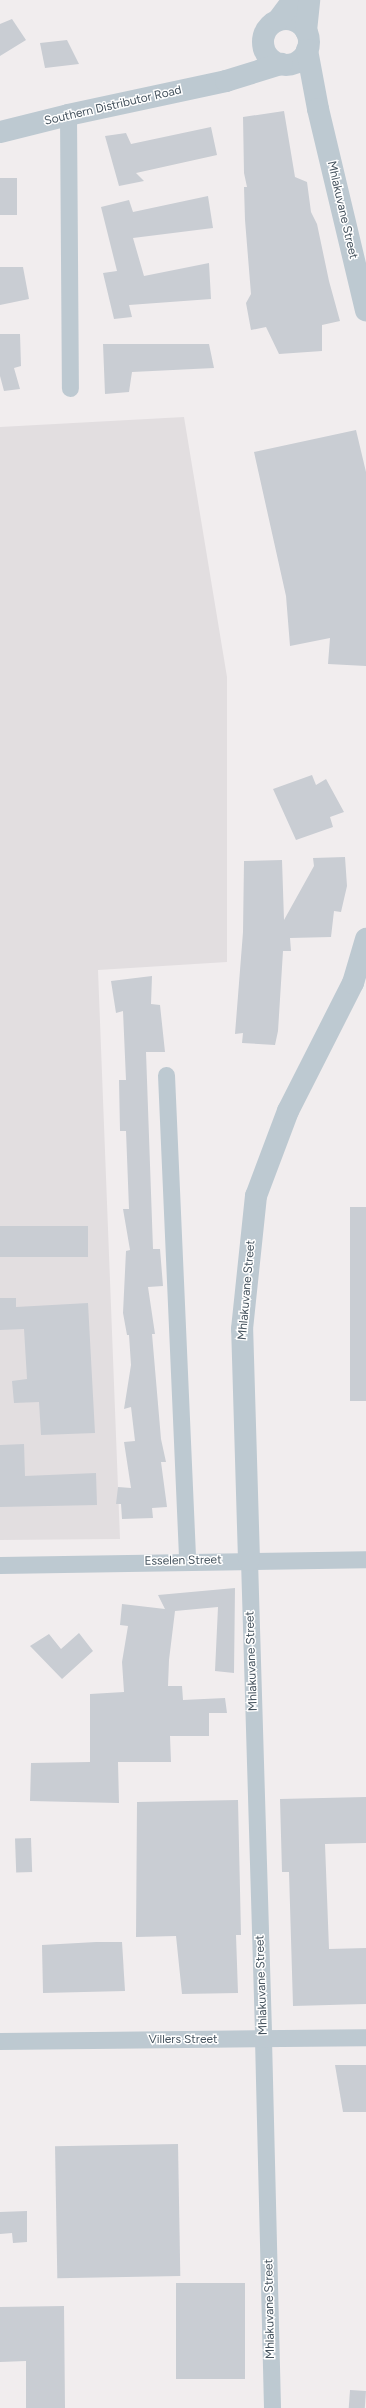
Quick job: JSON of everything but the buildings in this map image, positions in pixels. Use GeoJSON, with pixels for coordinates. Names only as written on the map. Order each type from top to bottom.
{"type":"FeatureCollection","features":[{"type":"Feature","properties":{"kind":"street"},"geometry":{"type":"LineString","coordinates":[[226,81],[263,40],[268,28],[278,20],[293,0]]}},
{"type":"Feature","properties":{"kind":"street"},"geometry":{"type":"LineString","coordinates":[[263,40],[266,52],[275,62],[284,64],[300,60],[306,40],[309,0]]}},
{"type":"Feature","properties":{"kind":"street"},"geometry":{"type":"LineString","coordinates":[[278,20],[291,19],[302,26],[306,40]]}},
{"type":"Feature","properties":{"kind":"street","name":"Mhlakuvane Street"},"geometry":{"type":"LineString","coordinates":[[306,40],[318,109],[366,310]]}},
{"type":"Feature","properties":{"kind":"street","name":"Mhlakuvane Street"},"geometry":{"type":"LineString","coordinates":[[284,64],[318,109]]}},
{"type":"Feature","properties":{"kind":"street","name":"Southern Distributor Road"},"geometry":{"type":"LineString","coordinates":[[0,132],[68,115],[226,81],[284,64]]}},
{"type":"Feature","properties":{"kind":"street"},"geometry":{"type":"LineString","coordinates":[[68,115],[70,388]]}},
{"type":"Feature","properties":{"kind":"street","name":"Mhlakuvane Street"},"geometry":{"type":"LineString","coordinates":[[272,2408],[263,2039],[242,1330],[256,1196],[288,1111],[353,983],[366,938]]}},
{"type":"Feature","properties":{"kind":"street"},"geometry":{"type":"LineString","coordinates":[[166,1075],[187,1561]]}},
{"type":"Feature","properties":{"kind":"street","name":"Esselen Street"},"geometry":{"type":"LineString","coordinates":[[0,1565],[366,1559]]}},
{"type":"Feature","properties":{"kind":"street","name":"Villers Street"},"geometry":{"type":"LineString","coordinates":[[0,2041],[366,2038]]}},
{"type":"Feature","properties":{"kind":"shaded area"},"geometry":{"type":"Polygon","coordinates":[[[184,417],[227,677],[227,962],[98,970],[120,1539],[0,1540],[0,427],[184,417]]]}}]}
